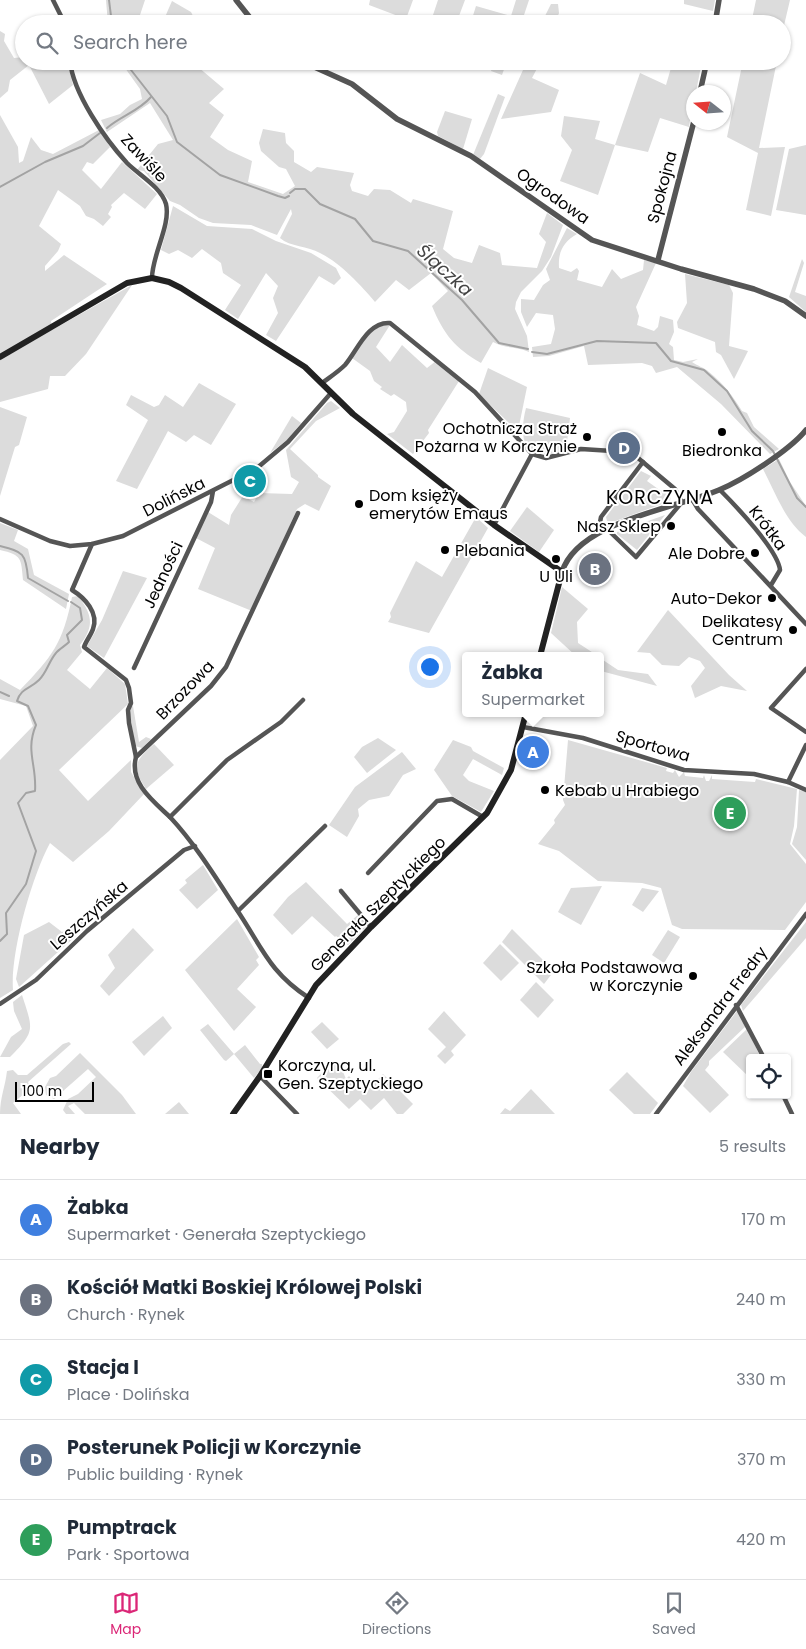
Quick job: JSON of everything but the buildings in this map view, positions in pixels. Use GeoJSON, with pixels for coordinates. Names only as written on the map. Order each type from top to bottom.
{"type":"FeatureCollection","features":[{"type":"Feature","properties":{"kind":"main road"},"geometry":{"type":"LineString","coordinates":[[0,357],[114,289],[135,280],[152,278],[169,282],[288,355],[322,383],[353,414],[494,525],[562,572],[541,652]]}},
{"type":"Feature","properties":{"kind":"main road","name":"Generała Szeptyckiego"},"geometry":{"type":"LineString","coordinates":[[233,1114],[260,1076],[316,985],[371,927],[483,817],[500,793],[511,770],[525,717]]}},
{"type":"Feature","properties":{"kind":"street"},"geometry":{"type":"LineString","coordinates":[[53,0],[60,15]]}},
{"type":"Feature","properties":{"kind":"street"},"geometry":{"type":"LineString","coordinates":[[236,0],[248,15]]}},
{"type":"Feature","properties":{"kind":"street"},"geometry":{"type":"LineString","coordinates":[[716,15],[719,0]]}},
{"type":"Feature","properties":{"kind":"street","name":"Zawiśle"},"geometry":{"type":"LineString","coordinates":[[72,70],[74,83],[93,116],[127,162],[156,188],[164,200],[167,211],[153,262],[152,278]]}},
{"type":"Feature","properties":{"kind":"street","name":"Ogrodowa"},"geometry":{"type":"LineString","coordinates":[[321,70],[352,84],[397,119],[471,156],[592,240],[681,269],[754,289],[785,301],[806,316]]}},
{"type":"Feature","properties":{"kind":"street"},"geometry":{"type":"LineString","coordinates":[[702,85],[705,70]]}},
{"type":"Feature","properties":{"kind":"street","name":"Spokojna"},"geometry":{"type":"LineString","coordinates":[[658,260],[692,130]]}},
{"type":"Feature","properties":{"kind":"street"},"geometry":{"type":"LineString","coordinates":[[322,383],[344,366],[371,329],[380,324],[390,323],[475,392],[532,454],[546,458],[572,450],[614,450],[632,454],[675,489],[682,502]]}},
{"type":"Feature","properties":{"kind":"street","name":"Dolińska"},"geometry":{"type":"LineString","coordinates":[[0,519],[60,545],[92,544],[142,528],[257,468],[277,453],[331,393]]}},
{"type":"Feature","properties":{"kind":"street"},"geometry":{"type":"LineString","coordinates":[[562,572],[566,562],[578,548],[598,532],[720,490],[796,442],[806,430]]}},
{"type":"Feature","properties":{"kind":"street"},"geometry":{"type":"LineString","coordinates":[[494,525],[532,454]]}},
{"type":"Feature","properties":{"kind":"street"},"geometry":{"type":"LineString","coordinates":[[598,532],[603,515],[643,462]]}},
{"type":"Feature","properties":{"kind":"street","name":"Krótka"},"geometry":{"type":"LineString","coordinates":[[720,490],[744,514],[777,560],[780,570],[771,584]]}},
{"type":"Feature","properties":{"kind":"street","name":"Jedności"},"geometry":{"type":"LineString","coordinates":[[134,668],[211,502],[213,491]]}},
{"type":"Feature","properties":{"kind":"street"},"geometry":{"type":"LineString","coordinates":[[692,499],[698,509],[771,584],[806,624]]}},
{"type":"Feature","properties":{"kind":"street"},"geometry":{"type":"LineString","coordinates":[[607,529],[636,556],[682,502]]}},
{"type":"Feature","properties":{"kind":"street","name":"Brzozowa"},"geometry":{"type":"LineString","coordinates":[[136,757],[211,686],[226,667],[298,513]]}},
{"type":"Feature","properties":{"kind":"street"},"geometry":{"type":"LineString","coordinates":[[92,544],[72,590],[84,598],[92,610],[94,629],[84,647],[126,680],[129,688],[131,703],[128,710],[129,723],[136,757],[135,773],[139,783],[148,796],[170,817],[195,846],[270,964],[287,982],[309,998]]}},
{"type":"Feature","properties":{"kind":"street"},"geometry":{"type":"LineString","coordinates":[[806,669],[771,708],[806,732]]}},
{"type":"Feature","properties":{"kind":"street"},"geometry":{"type":"LineString","coordinates":[[170,817],[227,760],[281,722],[303,700]]}},
{"type":"Feature","properties":{"kind":"street","name":"Sportowa"},"geometry":{"type":"LineString","coordinates":[[522,727],[583,738],[684,770],[754,774],[788,782],[806,790]]}},
{"type":"Feature","properties":{"kind":"street"},"geometry":{"type":"LineString","coordinates":[[788,782],[806,746]]}},
{"type":"Feature","properties":{"kind":"street","name":"Generała Szeptyckiego"},"geometry":{"type":"LineString","coordinates":[[368,873],[437,801],[452,799],[483,817]]}},
{"type":"Feature","properties":{"kind":"street"},"geometry":{"type":"LineString","coordinates":[[238,911],[325,826]]}},
{"type":"Feature","properties":{"kind":"street","name":"Leszczyńska"},"geometry":{"type":"LineString","coordinates":[[0,1004],[36,980],[87,931],[184,850],[195,846]]}},
{"type":"Feature","properties":{"kind":"street"},"geometry":{"type":"LineString","coordinates":[[341,891],[371,927]]}},
{"type":"Feature","properties":{"kind":"street","name":"Aleksandra Fredry"},"geometry":{"type":"LineString","coordinates":[[656,1114],[806,914]]}},
{"type":"Feature","properties":{"kind":"street"},"geometry":{"type":"LineString","coordinates":[[736,1005],[762,1054]]}},
{"type":"Feature","properties":{"kind":"street"},"geometry":{"type":"LineString","coordinates":[[260,1076],[298,1114]]}},
{"type":"Feature","properties":{"kind":"street"},"geometry":{"type":"LineString","coordinates":[[785,1099],[792,1114]]}},
{"type":"Feature","properties":{"kind":"shaded area"},"geometry":{"type":"Polygon","coordinates":[[[106,0],[145,0],[140,15],[107,15],[106,0]]]}},
{"type":"Feature","properties":{"kind":"shaded area"},"geometry":{"type":"Polygon","coordinates":[[[370,0],[413,0],[407,15],[395,15],[369,5],[370,0]]]}},
{"type":"Feature","properties":{"kind":"shaded area"},"geometry":{"type":"Polygon","coordinates":[[[438,0],[465,0],[459,15],[433,15],[438,0]]]}},
{"type":"Feature","properties":{"kind":"shaded area"},"geometry":{"type":"Polygon","coordinates":[[[516,0],[529,0],[524,15],[511,15],[516,0]]]}},
{"type":"Feature","properties":{"kind":"shaded area"},"geometry":{"type":"Polygon","coordinates":[[[684,0],[715,0],[713,11],[684,4],[684,0]]]}},
{"type":"Feature","properties":{"kind":"shaded area"},"geometry":{"type":"Polygon","coordinates":[[[756,0],[790,0],[786,15],[753,15],[756,0]]]}},
{"type":"Feature","properties":{"kind":"shaded area"},"geometry":{"type":"Polygon","coordinates":[[[172,1],[191,12],[192,15],[166,15],[172,1]]]}},
{"type":"Feature","properties":{"kind":"shaded area"},"geometry":{"type":"Polygon","coordinates":[[[551,4],[558,4],[558,15],[546,15],[551,4]]]}},
{"type":"Feature","properties":{"kind":"shaded area"},"geometry":{"type":"Polygon","coordinates":[[[476,6],[508,15],[473,15],[476,6]]]}},
{"type":"Feature","properties":{"kind":"shaded area"},"geometry":{"type":"Polygon","coordinates":[[[0,31],[5,34],[4,41],[15,58],[15,70],[23,70],[10,80],[8,91],[0,98],[0,31]]]}},
{"type":"Feature","properties":{"kind":"shaded area"},"geometry":{"type":"Polygon","coordinates":[[[32,70],[69,70],[73,85],[49,104],[32,70]]]}},
{"type":"Feature","properties":{"kind":"shaded area"},"geometry":{"type":"Polygon","coordinates":[[[126,70],[202,70],[224,89],[209,103],[224,115],[210,137],[228,150],[252,161],[248,182],[283,194],[295,186],[286,169],[279,167],[261,151],[259,143],[263,129],[285,133],[286,143],[294,151],[294,162],[311,172],[317,167],[354,173],[350,185],[352,191],[368,196],[374,189],[390,190],[411,203],[413,199],[453,211],[443,249],[454,258],[472,263],[479,245],[500,253],[502,265],[537,268],[546,242],[539,234],[547,213],[563,225],[551,257],[542,271],[521,292],[515,309],[527,336],[529,352],[493,342],[481,363],[464,352],[446,333],[432,306],[448,291],[431,273],[409,290],[396,280],[375,302],[335,262],[315,251],[289,243],[280,238],[292,214],[291,209],[277,235],[251,225],[213,223],[199,218],[180,205],[170,201],[144,171],[137,170],[158,144],[173,140],[150,103],[107,132],[101,120],[120,114],[130,105],[142,99],[140,89],[126,70]]]}},
{"type":"Feature","properties":{"kind":"shaded area"},"geometry":{"type":"Polygon","coordinates":[[[491,70],[504,70],[502,75],[491,70]]]}},
{"type":"Feature","properties":{"kind":"shaded area"},"geometry":{"type":"Polygon","coordinates":[[[523,70],[536,70],[532,78],[559,90],[551,112],[501,119],[523,70]]]}},
{"type":"Feature","properties":{"kind":"shaded area"},"geometry":{"type":"Polygon","coordinates":[[[670,70],[700,70],[697,85],[686,85],[686,126],[660,118],[648,152],[615,145],[640,73],[666,85],[670,70]]]}},
{"type":"Feature","properties":{"kind":"shaded area"},"geometry":{"type":"Polygon","coordinates":[[[741,70],[775,70],[759,148],[785,147],[771,216],[746,210],[758,153],[727,137],[728,130],[731,130],[731,118],[741,70]]]}},
{"type":"Feature","properties":{"kind":"shaded area"},"geometry":{"type":"Polygon","coordinates":[[[498,94],[505,97],[484,154],[480,159],[473,155],[498,94]]]}},
{"type":"Feature","properties":{"kind":"shaded area"},"geometry":{"type":"Polygon","coordinates":[[[445,111],[472,119],[463,149],[438,136],[437,132],[445,111]]]}},
{"type":"Feature","properties":{"kind":"shaded area"},"geometry":{"type":"Polygon","coordinates":[[[0,115],[18,147],[19,163],[23,161],[31,137],[41,150],[53,154],[99,130],[110,147],[93,164],[87,162],[82,170],[101,189],[122,162],[157,194],[145,209],[124,193],[111,205],[112,207],[108,214],[111,217],[103,226],[86,216],[80,206],[58,190],[39,226],[61,244],[58,251],[45,266],[45,271],[64,255],[107,284],[51,321],[52,330],[132,285],[86,354],[65,376],[50,376],[48,389],[0,402],[0,115]]]}},
{"type":"Feature","properties":{"kind":"shaded area"},"geometry":{"type":"Polygon","coordinates":[[[564,116],[600,121],[595,139],[615,145],[598,195],[560,181],[572,150],[561,136],[564,116]]]}},
{"type":"Feature","properties":{"kind":"shaded area"},"geometry":{"type":"Polygon","coordinates":[[[806,145],[806,215],[776,210],[789,149],[806,145]]]}},
{"type":"Feature","properties":{"kind":"shaded area"},"geometry":{"type":"Polygon","coordinates":[[[173,206],[207,226],[252,229],[276,241],[311,253],[336,268],[341,278],[334,285],[319,276],[276,341],[266,335],[278,313],[273,298],[278,286],[266,273],[238,319],[225,310],[241,285],[223,273],[221,263],[202,249],[192,258],[178,250],[169,254],[161,250],[173,206]]]}},
{"type":"Feature","properties":{"kind":"shaded area"},"geometry":{"type":"Polygon","coordinates":[[[567,228],[577,234],[568,240],[562,248],[559,257],[559,268],[571,272],[577,268],[579,271],[577,280],[602,287],[612,269],[621,279],[643,270],[644,260],[656,263],[636,307],[639,316],[637,325],[654,331],[658,327],[660,316],[673,320],[674,332],[669,344],[673,347],[674,360],[683,362],[698,359],[692,362],[707,370],[719,381],[742,411],[747,413],[754,427],[779,449],[770,454],[721,404],[677,367],[656,373],[652,366],[642,363],[588,365],[584,346],[549,356],[533,357],[532,347],[551,344],[555,329],[553,315],[536,313],[527,327],[521,312],[521,299],[534,300],[543,285],[550,280],[546,269],[567,228]]]}},
{"type":"Feature","properties":{"kind":"shaded area"},"geometry":{"type":"Polygon","coordinates":[[[802,259],[804,263],[795,292],[806,296],[806,312],[789,297],[802,259]]]}},
{"type":"Feature","properties":{"kind":"shaded area"},"geometry":{"type":"Polygon","coordinates":[[[685,274],[729,285],[733,293],[729,346],[748,351],[734,379],[721,355],[716,352],[715,342],[678,328],[677,322],[687,303],[685,274]]]}},
{"type":"Feature","properties":{"kind":"shaded area"},"geometry":{"type":"Polygon","coordinates":[[[390,325],[376,347],[390,362],[402,345],[427,368],[436,361],[459,381],[428,430],[429,433],[413,454],[387,434],[394,432],[407,411],[406,402],[394,394],[391,396],[380,389],[382,387],[374,381],[370,371],[352,358],[372,332],[377,328],[390,325]]]}},
{"type":"Feature","properties":{"kind":"shaded area"},"geometry":{"type":"Polygon","coordinates":[[[488,368],[527,387],[519,426],[513,427],[479,394],[488,368]]]}},
{"type":"Feature","properties":{"kind":"shaded area"},"geometry":{"type":"Polygon","coordinates":[[[199,383],[236,404],[211,445],[194,435],[186,442],[168,431],[137,489],[116,481],[148,420],[126,405],[131,395],[154,407],[159,405],[165,395],[183,407],[199,383]]]}},
{"type":"Feature","properties":{"kind":"shaded area"},"geometry":{"type":"Polygon","coordinates":[[[331,401],[340,408],[316,421],[290,449],[318,477],[331,486],[319,511],[305,504],[297,509],[252,611],[198,589],[215,548],[196,538],[208,512],[229,525],[231,515],[243,496],[254,502],[259,493],[292,494],[299,482],[291,477],[286,450],[327,403],[331,401]]]}},
{"type":"Feature","properties":{"kind":"shaded area"},"geometry":{"type":"Polygon","coordinates":[[[0,407],[27,417],[19,445],[15,447],[0,496],[0,407]]]}},
{"type":"Feature","properties":{"kind":"shaded area"},"geometry":{"type":"Polygon","coordinates":[[[526,408],[570,418],[566,449],[553,454],[542,455],[534,453],[528,448],[524,441],[523,432],[526,408]]]}},
{"type":"Feature","properties":{"kind":"shaded area"},"geometry":{"type":"Polygon","coordinates":[[[292,416],[301,423],[287,440],[270,453],[292,416]]]}},
{"type":"Feature","properties":{"kind":"shaded area"},"geometry":{"type":"Polygon","coordinates":[[[779,459],[790,482],[806,506],[806,537],[786,515],[763,469],[779,459]]]}},
{"type":"Feature","properties":{"kind":"shaded area"},"geometry":{"type":"Polygon","coordinates":[[[641,471],[651,476],[647,481],[661,491],[664,488],[671,494],[670,501],[610,523],[606,517],[641,471]]]}},
{"type":"Feature","properties":{"kind":"shaded area"},"geometry":{"type":"Polygon","coordinates":[[[527,507],[554,530],[539,552],[510,531],[527,507]]]}},
{"type":"Feature","properties":{"kind":"shaded area"},"geometry":{"type":"Polygon","coordinates":[[[665,515],[637,550],[617,534],[617,532],[665,515]]]}},
{"type":"Feature","properties":{"kind":"shaded area"},"geometry":{"type":"Polygon","coordinates":[[[476,517],[488,528],[429,633],[388,622],[391,617],[390,613],[416,561],[442,577],[476,517]]]}},
{"type":"Feature","properties":{"kind":"shaded area"},"geometry":{"type":"Polygon","coordinates":[[[0,523],[18,530],[14,541],[28,549],[34,575],[69,594],[66,609],[23,580],[19,559],[13,554],[0,550],[0,523]]]}},
{"type":"Feature","properties":{"kind":"shaded area"},"geometry":{"type":"Polygon","coordinates":[[[123,571],[147,578],[104,658],[87,646],[102,620],[123,571]]]}},
{"type":"Feature","properties":{"kind":"shaded area"},"geometry":{"type":"Polygon","coordinates":[[[562,587],[588,609],[577,622],[578,643],[592,652],[572,652],[551,633],[562,587]]]}},
{"type":"Feature","properties":{"kind":"shaded area"},"geometry":{"type":"Polygon","coordinates":[[[78,596],[89,614],[90,626],[80,645],[82,652],[67,670],[90,689],[107,668],[125,684],[128,704],[59,770],[88,801],[131,760],[131,772],[144,794],[109,831],[73,862],[50,843],[36,875],[24,915],[15,956],[13,990],[0,998],[0,760],[33,726],[26,706],[0,699],[0,679],[20,690],[55,648],[65,626],[72,597],[78,596]]]}},
{"type":"Feature","properties":{"kind":"shaded area"},"geometry":{"type":"Polygon","coordinates":[[[668,610],[729,675],[747,691],[721,686],[695,698],[691,686],[705,668],[700,661],[689,657],[679,666],[662,665],[650,653],[637,652],[668,610]]]}},
{"type":"Feature","properties":{"kind":"shaded area"},"geometry":{"type":"Polygon","coordinates":[[[604,661],[618,670],[648,674],[657,686],[604,672],[604,661]]]}},
{"type":"Feature","properties":{"kind":"shaded area"},"geometry":{"type":"Polygon","coordinates":[[[133,706],[139,742],[146,737],[151,739],[142,748],[135,746],[130,714],[131,707],[133,706]]]}},
{"type":"Feature","properties":{"kind":"shaded area"},"geometry":{"type":"Polygon","coordinates":[[[378,738],[396,750],[367,773],[354,757],[362,747],[378,738]]]}},
{"type":"Feature","properties":{"kind":"shaded area"},"geometry":{"type":"Polygon","coordinates":[[[453,740],[471,747],[473,751],[504,768],[502,775],[473,759],[463,775],[469,781],[494,791],[481,812],[452,796],[434,770],[453,740]]]}},
{"type":"Feature","properties":{"kind":"shaded area"},"geometry":{"type":"Polygon","coordinates":[[[568,740],[667,768],[666,771],[673,773],[675,770],[679,777],[684,772],[685,776],[703,778],[704,775],[706,781],[709,781],[712,775],[712,779],[755,782],[756,779],[797,789],[794,826],[790,844],[806,864],[806,902],[785,930],[682,929],[672,925],[661,888],[642,883],[598,881],[559,851],[538,844],[555,823],[554,820],[565,805],[563,800],[568,740]]]}},
{"type":"Feature","properties":{"kind":"shaded area"},"geometry":{"type":"Polygon","coordinates":[[[154,744],[174,765],[146,789],[138,775],[137,764],[154,744]]]}},
{"type":"Feature","properties":{"kind":"shaded area"},"geometry":{"type":"Polygon","coordinates":[[[402,752],[416,769],[403,775],[389,796],[369,800],[358,809],[359,816],[347,837],[329,825],[355,787],[402,752]]]}},
{"type":"Feature","properties":{"kind":"shaded area"},"geometry":{"type":"Polygon","coordinates":[[[799,790],[806,792],[806,860],[792,844],[797,827],[799,790]]]}},
{"type":"Feature","properties":{"kind":"shaded area"},"geometry":{"type":"Polygon","coordinates":[[[203,865],[218,890],[197,909],[179,890],[187,883],[185,880],[203,865]]]}},
{"type":"Feature","properties":{"kind":"shaded area"},"geometry":{"type":"Polygon","coordinates":[[[306,882],[347,924],[358,915],[367,926],[348,945],[335,937],[312,916],[292,935],[273,915],[288,897],[306,882]]]}},
{"type":"Feature","properties":{"kind":"shaded area"},"geometry":{"type":"Polygon","coordinates":[[[602,886],[581,925],[558,912],[571,888],[602,886]]]}},
{"type":"Feature","properties":{"kind":"shaded area"},"geometry":{"type":"Polygon","coordinates":[[[642,888],[659,891],[643,912],[632,905],[642,888]]]}},
{"type":"Feature","properties":{"kind":"shaded area"},"geometry":{"type":"Polygon","coordinates":[[[81,919],[87,926],[19,987],[16,979],[24,935],[49,922],[62,932],[81,919]]]}},
{"type":"Feature","properties":{"kind":"shaded area"},"geometry":{"type":"Polygon","coordinates":[[[237,919],[259,957],[256,960],[259,965],[237,989],[256,1007],[234,1031],[185,970],[237,919]]]}},
{"type":"Feature","properties":{"kind":"shaded area"},"geometry":{"type":"Polygon","coordinates":[[[806,922],[806,938],[743,1011],[741,1005],[806,922]]]}},
{"type":"Feature","properties":{"kind":"shaded area"},"geometry":{"type":"Polygon","coordinates":[[[133,928],[154,950],[109,996],[100,986],[115,968],[108,955],[133,928]]]}},
{"type":"Feature","properties":{"kind":"shaded area"},"geometry":{"type":"Polygon","coordinates":[[[512,929],[554,971],[544,984],[502,942],[512,929]]]}},
{"type":"Feature","properties":{"kind":"shaded area"},"geometry":{"type":"Polygon","coordinates":[[[668,930],[680,937],[664,963],[652,955],[668,930]]]}},
{"type":"Feature","properties":{"kind":"shaded area"},"geometry":{"type":"Polygon","coordinates":[[[500,944],[519,963],[501,981],[483,963],[500,944]]]}},
{"type":"Feature","properties":{"kind":"shaded area"},"geometry":{"type":"Polygon","coordinates":[[[536,982],[554,1000],[538,1018],[520,1000],[536,982]]]}},
{"type":"Feature","properties":{"kind":"shaded area"},"geometry":{"type":"Polygon","coordinates":[[[22,995],[30,1023],[28,1035],[10,1057],[0,1057],[11,1037],[22,1029],[14,1011],[13,1002],[22,995]]]}},
{"type":"Feature","properties":{"kind":"shaded area"},"geometry":{"type":"Polygon","coordinates":[[[444,1011],[466,1035],[451,1051],[454,1055],[445,1064],[437,1056],[446,1047],[428,1029],[444,1011]]]}},
{"type":"Feature","properties":{"kind":"shaded area"},"geometry":{"type":"Polygon","coordinates":[[[737,1011],[746,1026],[709,1061],[709,1065],[705,1070],[729,1095],[710,1113],[683,1086],[691,1072],[737,1011]]]}},
{"type":"Feature","properties":{"kind":"shaded area"},"geometry":{"type":"Polygon","coordinates":[[[163,1016],[172,1028],[144,1056],[132,1042],[163,1016]]]}},
{"type":"Feature","properties":{"kind":"shaded area"},"geometry":{"type":"Polygon","coordinates":[[[322,1022],[339,1039],[327,1049],[311,1032],[322,1022]]]}},
{"type":"Feature","properties":{"kind":"shaded area"},"geometry":{"type":"Polygon","coordinates":[[[208,1024],[234,1054],[226,1061],[200,1030],[208,1024]]]}},
{"type":"Feature","properties":{"kind":"shaded area"},"geometry":{"type":"Polygon","coordinates":[[[747,1029],[759,1054],[746,1054],[746,1074],[723,1052],[747,1029]]]}},
{"type":"Feature","properties":{"kind":"shaded area"},"geometry":{"type":"Polygon","coordinates":[[[69,1042],[71,1044],[28,1082],[31,1088],[13,1103],[21,1114],[0,1114],[7,1071],[13,1070],[18,1075],[27,1075],[63,1044],[69,1042]]]}},
{"type":"Feature","properties":{"kind":"shaded area"},"geometry":{"type":"Polygon","coordinates":[[[245,1045],[262,1064],[262,1068],[254,1078],[234,1054],[245,1045]]]}},
{"type":"Feature","properties":{"kind":"shaded area"},"geometry":{"type":"Polygon","coordinates":[[[80,1053],[122,1095],[136,1114],[85,1114],[74,1103],[68,1106],[75,1114],[66,1114],[63,1110],[68,1099],[78,1094],[96,1077],[88,1069],[54,1099],[46,1095],[45,1087],[50,1078],[56,1076],[80,1053]]]}},
{"type":"Feature","properties":{"kind":"shaded area"},"geometry":{"type":"Polygon","coordinates":[[[333,1060],[346,1079],[349,1076],[364,1094],[383,1074],[413,1104],[403,1114],[397,1114],[384,1098],[371,1110],[360,1099],[349,1109],[317,1078],[333,1060]]]}},
{"type":"Feature","properties":{"kind":"shaded area"},"geometry":{"type":"Polygon","coordinates":[[[627,1072],[658,1103],[650,1114],[634,1114],[609,1090],[627,1072]]]}},
{"type":"Feature","properties":{"kind":"shaded area"},"geometry":{"type":"Polygon","coordinates":[[[531,1089],[555,1114],[500,1114],[505,1108],[510,1111],[531,1089]]]}},
{"type":"Feature","properties":{"kind":"shaded area"},"geometry":{"type":"Polygon","coordinates":[[[179,1102],[189,1114],[165,1114],[179,1102]]]}},
{"type":"Feature","properties":{"kind":"waterway"},"geometry":{"type":"LineString","coordinates":[[109,0],[111,15]]}},
{"type":"Feature","properties":{"kind":"waterway"},"geometry":{"type":"LineString","coordinates":[[131,70],[167,116],[177,142],[220,175],[278,196],[285,198],[289,196]]}},
{"type":"Feature","properties":{"kind":"waterway"},"geometry":{"type":"LineString","coordinates":[[107,128],[141,106],[151,97]]}},
{"type":"Feature","properties":{"kind":"waterway"},"geometry":{"type":"LineString","coordinates":[[0,187],[45,162],[83,146],[100,133]]}},
{"type":"Feature","properties":{"kind":"waterway","name":"Ślączka"},"geometry":{"type":"LineString","coordinates":[[290,193],[295,189],[305,189],[320,204],[355,219],[373,241],[408,251],[462,300],[499,343],[528,349]]}},
{"type":"Feature","properties":{"kind":"waterway","name":"Ślączka"},"geometry":{"type":"LineString","coordinates":[[532,352],[547,354],[597,341],[656,343],[671,361],[704,370],[727,391],[752,431],[773,451],[797,498],[806,507]]}},
{"type":"Feature","properties":{"kind":"waterway"},"geometry":{"type":"LineString","coordinates":[[0,546],[14,550],[22,555],[26,563],[28,578],[68,601]]}},
{"type":"Feature","properties":{"kind":"waterway"},"geometry":{"type":"LineString","coordinates":[[0,941],[7,934],[6,913],[26,884],[36,851],[18,803],[26,793],[35,791],[31,743],[36,725],[28,706],[17,701],[23,691],[42,677],[56,653],[69,642],[67,635],[82,620],[80,608],[71,602]]}},
{"type":"Feature","properties":{"kind":"waterway"},"geometry":{"type":"LineString","coordinates":[[0,692],[9,696]]}},
{"type":"Feature","properties":{"kind":"place","name":"Biedronka"},"geometry":{"type":"Point","coordinates":[722,432]}},
{"type":"Feature","properties":{"kind":"place","name":"Ochotnicza Straż Pożarna w Korczynie"},"geometry":{"type":"Point","coordinates":[587,437]}},
{"type":"Feature","properties":{"kind":"place","name":"Posterunek Policji w Korczynie"},"geometry":{"type":"Point","coordinates":[624,448]}},
{"type":"Feature","properties":{"kind":"place","name":"Stacja I"},"geometry":{"type":"Point","coordinates":[250,481]}},
{"type":"Feature","properties":{"kind":"place","name":"Dom księży emerytów Emaus"},"geometry":{"type":"Point","coordinates":[359,504]}},
{"type":"Feature","properties":{"kind":"place","name":"Nasz Sklep"},"geometry":{"type":"Point","coordinates":[671,526]}},
{"type":"Feature","properties":{"kind":"place","name":"Plebania"},"geometry":{"type":"Point","coordinates":[445,550]}},
{"type":"Feature","properties":{"kind":"place","name":"Ale Dobre"},"geometry":{"type":"Point","coordinates":[755,553]}},
{"type":"Feature","properties":{"kind":"place","name":"U Uli"},"geometry":{"type":"Point","coordinates":[556,559]}},
{"type":"Feature","properties":{"kind":"place","name":"Kościół Matki Boskiej Królowej Polski"},"geometry":{"type":"Point","coordinates":[595,569]}},
{"type":"Feature","properties":{"kind":"place","name":"Auto-Dekor"},"geometry":{"type":"Point","coordinates":[772,598]}},
{"type":"Feature","properties":{"kind":"place","name":"Delikatesy Centrum"},"geometry":{"type":"Point","coordinates":[793,630]}},
{"type":"Feature","properties":{"kind":"place","name":"Żabka"},"geometry":{"type":"Point","coordinates":[533,752]}},
{"type":"Feature","properties":{"kind":"place","name":"Kebab u Hrabiego"},"geometry":{"type":"Point","coordinates":[545,790]}},
{"type":"Feature","properties":{"kind":"place","name":"Pumptrack"},"geometry":{"type":"Point","coordinates":[730,813]}},
{"type":"Feature","properties":{"kind":"place","name":"Szkoła Podstawowa w Korczynie"},"geometry":{"type":"Point","coordinates":[693,976]}},
{"type":"Feature","properties":{"kind":"place","name":"Korczyna, ul. Gen. Szeptyckiego"},"geometry":{"type":"Point","coordinates":[268,1074]}},
{"type":"Feature","properties":{"kind":"district","name":"KORCZYNA"},"geometry":{"type":"Point","coordinates":[660,497]}}]}
